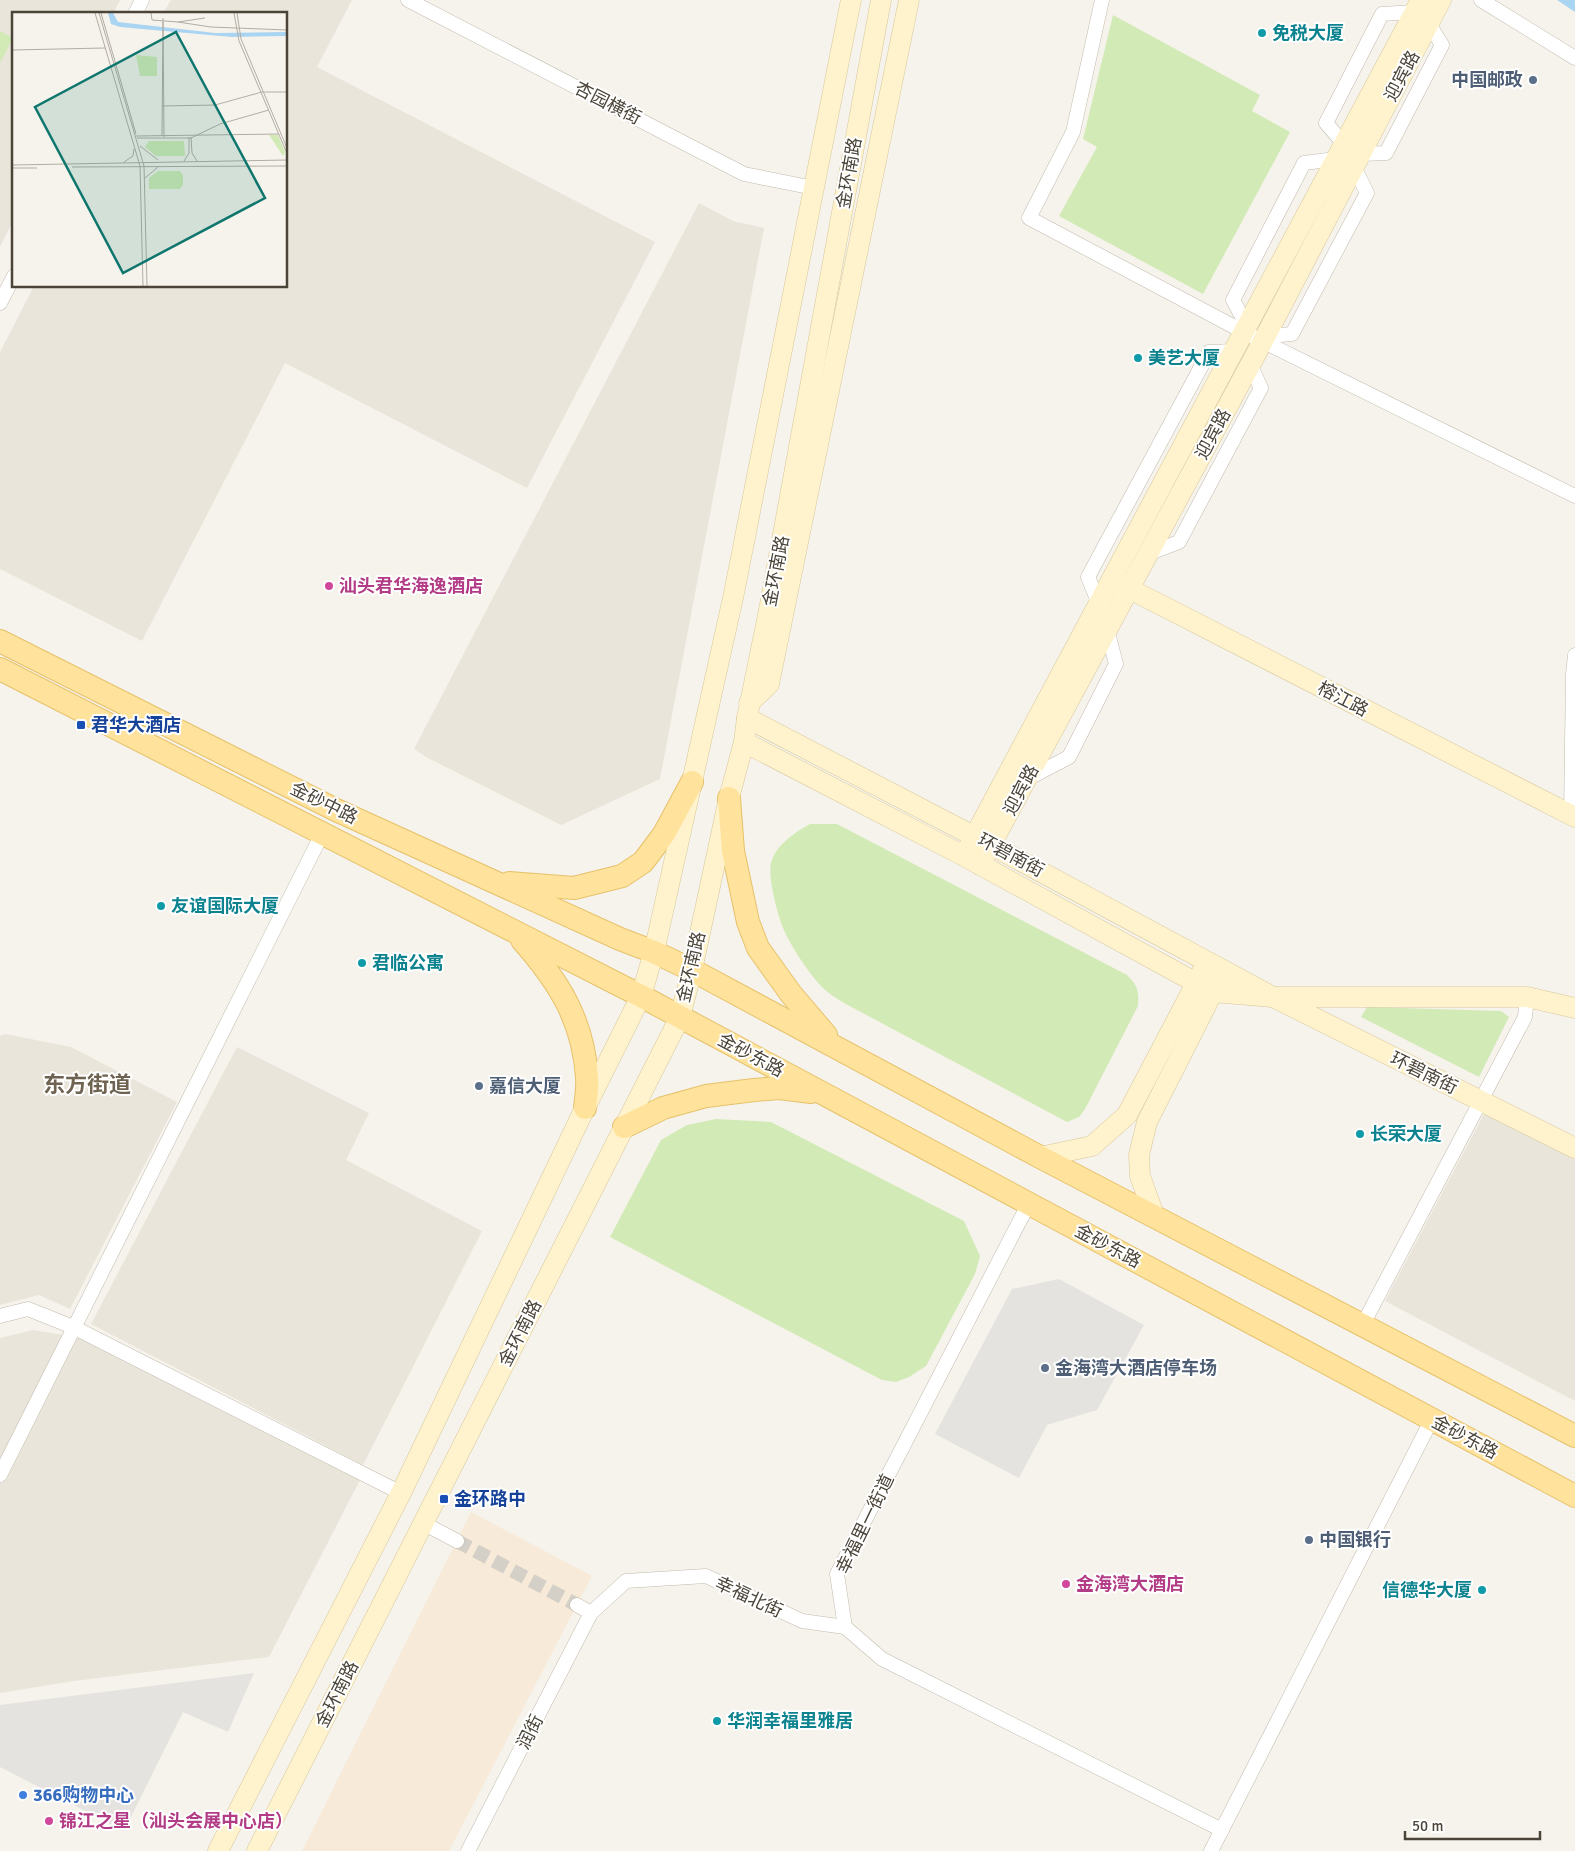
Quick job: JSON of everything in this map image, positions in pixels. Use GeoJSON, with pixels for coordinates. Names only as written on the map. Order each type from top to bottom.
{"type":"FeatureCollection","features":[{"type":"Feature","properties":{"kind":"main road","name":"金砂中路"},"geometry":{"type":"LineString","coordinates":[[0,640],[336,810],[692,970]]}},
{"type":"Feature","properties":{"kind":"main road","name":"金砂中路"},"geometry":{"type":"LineString","coordinates":[[0,668],[641,996]]}},
{"type":"Feature","properties":{"kind":"main road"},"geometry":{"type":"LineString","coordinates":[[496,882],[574,888],[622,876],[643,862],[664,834],[692,782]]}},
{"type":"Feature","properties":{"kind":"main road"},"geometry":{"type":"LineString","coordinates":[[729,798],[733,851],[748,922],[758,948],[791,994],[835,1045]]}},
{"type":"Feature","properties":{"kind":"main road"},"geometry":{"type":"LineString","coordinates":[[515,932],[546,968],[564,996],[577,1027],[587,1079],[585,1108]]}},
{"type":"Feature","properties":{"kind":"main road"},"geometry":{"type":"LineString","coordinates":[[692,970],[835,1045],[1040,1157],[1575,1436]]}},
{"type":"Feature","properties":{"kind":"main road","name":"金砂东路"},"geometry":{"type":"LineString","coordinates":[[641,996],[1575,1496]]}},
{"type":"Feature","properties":{"kind":"main road"},"geometry":{"type":"LineString","coordinates":[[624,1127],[663,1108],[706,1096],[779,1088],[824,1094]]}},
{"type":"Feature","properties":{"kind":"street"},"geometry":{"type":"LineString","coordinates":[[136,12],[142,0]]}},
{"type":"Feature","properties":{"kind":"street","name":"杏园横街"},"geometry":{"type":"LineString","coordinates":[[408,0],[744,174],[814,188]]}},
{"type":"Feature","properties":{"kind":"street","name":"金环南路"},"geometry":{"type":"LineString","coordinates":[[218,1851],[401,1494],[585,1108],[641,996],[654,952],[735,588],[851,0]]}},
{"type":"Feature","properties":{"kind":"street","name":"金环南路"},"geometry":{"type":"LineString","coordinates":[[257,1851],[680,1016],[692,970],[729,798],[744,742],[748,710],[771,596],[881,0]]}},
{"type":"Feature","properties":{"kind":"street"},"geometry":{"type":"LineString","coordinates":[[748,710],[769,684],[909,0]]}},
{"type":"Feature","properties":{"kind":"street"},"geometry":{"type":"LineString","coordinates":[[1102,0],[1073,132],[1029,218],[1575,496]]}},
{"type":"Feature","properties":{"kind":"street","name":"迎宾路"},"geometry":{"type":"LineString","coordinates":[[983,840],[1027,779],[1107,629],[1120,584],[1234,350],[1340,151],[1421,12],[1441,0]]}},
{"type":"Feature","properties":{"kind":"street"},"geometry":{"type":"LineString","coordinates":[[1481,0],[1575,58]]}},
{"type":"Feature","properties":{"kind":"street"},"geometry":{"type":"LineString","coordinates":[[1340,151],[1326,123],[1382,14],[1421,12],[1442,45],[1386,153],[1358,160]]}},
{"type":"Feature","properties":{"kind":"street","name":"迎宾路"},"geometry":{"type":"LineString","coordinates":[[972,861],[1098,604],[1150,553],[1265,338],[1399,81],[1421,12]]}},
{"type":"Feature","properties":{"kind":"street"},"geometry":{"type":"LineString","coordinates":[[1399,81],[1427,74]]}},
{"type":"Feature","properties":{"kind":"street"},"geometry":{"type":"LineString","coordinates":[[0,303],[12,280]]}},
{"type":"Feature","properties":{"kind":"street"},"geometry":{"type":"LineString","coordinates":[[1098,604],[1088,577],[1209,352],[1234,350]]}},
{"type":"Feature","properties":{"kind":"street","name":"榕江路"},"geometry":{"type":"LineString","coordinates":[[1120,584],[1573,816]]}},
{"type":"Feature","properties":{"kind":"street"},"geometry":{"type":"LineString","coordinates":[[1573,816],[1573,674],[1575,654]]}},
{"type":"Feature","properties":{"kind":"street","name":"环碧南街"},"geometry":{"type":"LineString","coordinates":[[748,710],[1273,997],[1575,1148]]}},
{"type":"Feature","properties":{"kind":"street","name":"环碧南街"},"geometry":{"type":"LineString","coordinates":[[744,742],[972,861],[1204,988],[1273,997]]}},
{"type":"Feature","properties":{"kind":"street"},"geometry":{"type":"LineString","coordinates":[[0,1475],[322,834]]}},
{"type":"Feature","properties":{"kind":"street"},"geometry":{"type":"LineString","coordinates":[[1040,1157],[1092,1146],[1127,1115],[1216,966]]}},
{"type":"Feature","properties":{"kind":"street"},"geometry":{"type":"LineString","coordinates":[[1154,1215],[1140,1176],[1139,1155],[1147,1122],[1204,988]]}},
{"type":"Feature","properties":{"kind":"street"},"geometry":{"type":"LineString","coordinates":[[1273,997],[1527,997],[1575,1008]]}},
{"type":"Feature","properties":{"kind":"street"},"geometry":{"type":"LineString","coordinates":[[1362,1326],[1525,1017],[1527,997]]}},
{"type":"Feature","properties":{"kind":"street","name":"幸福里一街道"},"geometry":{"type":"LineString","coordinates":[[844,1627],[837,1574],[1029,1203]]}},
{"type":"Feature","properties":{"kind":"street"},"geometry":{"type":"LineString","coordinates":[[0,1316],[28,1309],[73,1327],[401,1494]]}},
{"type":"Feature","properties":{"kind":"street"},"geometry":{"type":"LineString","coordinates":[[1211,1851],[1432,1419]]}},
{"type":"Feature","properties":{"kind":"street"},"geometry":{"type":"LineString","coordinates":[[423,1523],[457,1541]]}},
{"type":"Feature","properties":{"kind":"street","name":"幸福北街"},"geometry":{"type":"LineString","coordinates":[[591,1613],[626,1581],[706,1576],[802,1621],[844,1627]]}},
{"type":"Feature","properties":{"kind":"street"},"geometry":{"type":"LineString","coordinates":[[577,1605],[591,1613]]}},
{"type":"Feature","properties":{"kind":"street","name":"润街"},"geometry":{"type":"LineString","coordinates":[[468,1851],[591,1613]]}},
{"type":"Feature","properties":{"kind":"street"},"geometry":{"type":"LineString","coordinates":[[844,1627],[882,1659],[1222,1830]]}},
{"type":"Feature","properties":{"kind":"shaded area"},"geometry":{"type":"Polygon","coordinates":[[[0,0],[120,0],[114,12],[12,12],[12,223],[0,247],[0,0]]]}},
{"type":"Feature","properties":{"kind":"shaded area"},"geometry":{"type":"Polygon","coordinates":[[[171,0],[352,0],[317,67],[655,242],[527,488],[285,363],[142,641],[0,569],[0,352],[33,288],[288,288],[288,12],[164,12],[171,0]]]}},
{"type":"Feature","properties":{"kind":"shaded area"},"geometry":{"type":"Polygon","coordinates":[[[699,203],[733,221],[764,228],[660,779],[561,825],[426,757],[414,749],[699,203]]]}},
{"type":"Feature","properties":{"kind":"shaded area"},"geometry":{"type":"Polygon","coordinates":[[[5,1034],[71,1047],[177,1102],[70,1309],[39,1295],[0,1305],[0,1036],[5,1034]]]}},
{"type":"Feature","properties":{"kind":"shaded area"},"geometry":{"type":"Polygon","coordinates":[[[237,1047],[369,1113],[346,1160],[482,1231],[363,1465],[91,1324],[237,1047]]]}},
{"type":"Feature","properties":{"kind":"shaded area"},"geometry":{"type":"Polygon","coordinates":[[[1485,1112],[1575,1159],[1575,1401],[1385,1301],[1485,1112]]]}},
{"type":"Feature","properties":{"kind":"shaded area","name":"金海湾大酒店停车场"},"geometry":{"type":"Polygon","coordinates":[[[1059,1279],[1144,1325],[1097,1410],[1047,1425],[1019,1478],[935,1434],[1012,1289],[1059,1279]]]}},
{"type":"Feature","properties":{"kind":"shaded area"},"geometry":{"type":"Polygon","coordinates":[[[33,1330],[77,1337],[361,1478],[269,1657],[74,1681],[0,1693],[0,1338],[33,1330]]]}},
{"type":"Feature","properties":{"kind":"shaded area"},"geometry":{"type":"Polygon","coordinates":[[[471,1512],[592,1576],[449,1851],[302,1851],[471,1512]]]}},
{"type":"Feature","properties":{"kind":"shaded area"},"geometry":{"type":"Polygon","coordinates":[[[254,1673],[228,1732],[183,1712],[124,1831],[0,1767],[0,1705],[254,1673]]]}},
{"type":"Feature","properties":{"kind":"green space"},"geometry":{"type":"Polygon","coordinates":[[[1113,15],[1260,95],[1252,111],[1290,132],[1203,294],[1059,216],[1097,147],[1083,139],[1113,15]]]}},
{"type":"Feature","properties":{"kind":"green space"},"geometry":{"type":"Polygon","coordinates":[[[0,31],[12,37],[12,40],[0,63],[0,31]]]}},
{"type":"Feature","properties":{"kind":"green space"},"geometry":{"type":"Polygon","coordinates":[[[810,824],[837,824],[1127,975],[1131,979],[1137,989],[1138,1006],[1085,1109],[1079,1117],[1067,1122],[844,1003],[820,985],[800,959],[784,930],[776,906],[770,875],[772,860],[778,848],[793,834],[810,824]]]}},
{"type":"Feature","properties":{"kind":"green space"},"geometry":{"type":"Polygon","coordinates":[[[1367,1007],[1501,1011],[1509,1017],[1479,1077],[1361,1017],[1367,1007]]]}},
{"type":"Feature","properties":{"kind":"green space"},"geometry":{"type":"Polygon","coordinates":[[[716,1119],[771,1122],[964,1221],[980,1256],[975,1274],[926,1366],[909,1377],[896,1382],[882,1380],[610,1237],[661,1140],[687,1125],[716,1119]]]}},
{"type":"Feature","properties":{"kind":"water"},"geometry":{"type":"Polygon","coordinates":[[[1557,0],[1575,0],[1575,12],[1557,0]]]}},
{"type":"Feature","properties":{"kind":"tunnel"},"geometry":{"type":"LineString","coordinates":[[457,1541],[577,1605]]}},
{"type":"Feature","properties":{"kind":"place","name":"免税大厦"},"geometry":{"type":"Point","coordinates":[1262,33]}},
{"type":"Feature","properties":{"kind":"place","name":"中国邮政"},"geometry":{"type":"Point","coordinates":[1533,80]}},
{"type":"Feature","properties":{"kind":"place","name":"美艺大厦"},"geometry":{"type":"Point","coordinates":[1138,358]}},
{"type":"Feature","properties":{"kind":"place","name":"汕头君华海逸酒店"},"geometry":{"type":"Point","coordinates":[329,586]}},
{"type":"Feature","properties":{"kind":"place","name":"君华大酒店"},"geometry":{"type":"Point","coordinates":[81,725]}},
{"type":"Feature","properties":{"kind":"place","name":"友谊国际大厦"},"geometry":{"type":"Point","coordinates":[161,906]}},
{"type":"Feature","properties":{"kind":"place","name":"君临公寓"},"geometry":{"type":"Point","coordinates":[362,963]}},
{"type":"Feature","properties":{"kind":"place","name":"嘉信大厦"},"geometry":{"type":"Point","coordinates":[479,1086]}},
{"type":"Feature","properties":{"kind":"place","name":"长荣大厦"},"geometry":{"type":"Point","coordinates":[1360,1134]}},
{"type":"Feature","properties":{"kind":"place","name":"金海湾大酒店停车场"},"geometry":{"type":"Point","coordinates":[1045,1368]}},
{"type":"Feature","properties":{"kind":"place","name":"金环路中"},"geometry":{"type":"Point","coordinates":[444,1499]}},
{"type":"Feature","properties":{"kind":"place","name":"中国银行"},"geometry":{"type":"Point","coordinates":[1309,1540]}},
{"type":"Feature","properties":{"kind":"place","name":"金海湾大酒店"},"geometry":{"type":"Point","coordinates":[1066,1584]}},
{"type":"Feature","properties":{"kind":"place","name":"信德华大厦"},"geometry":{"type":"Point","coordinates":[1482,1590]}},
{"type":"Feature","properties":{"kind":"place","name":"华润幸福里雅居"},"geometry":{"type":"Point","coordinates":[717,1721]}},
{"type":"Feature","properties":{"kind":"place","name":"366购物中心"},"geometry":{"type":"Point","coordinates":[23,1795]}},
{"type":"Feature","properties":{"kind":"place","name":"锦江之星（汕头会展中心店）"},"geometry":{"type":"Point","coordinates":[49,1821]}},
{"type":"Feature","properties":{"kind":"district","name":"东方街道"},"geometry":{"type":"Point","coordinates":[87,1084]}}]}
